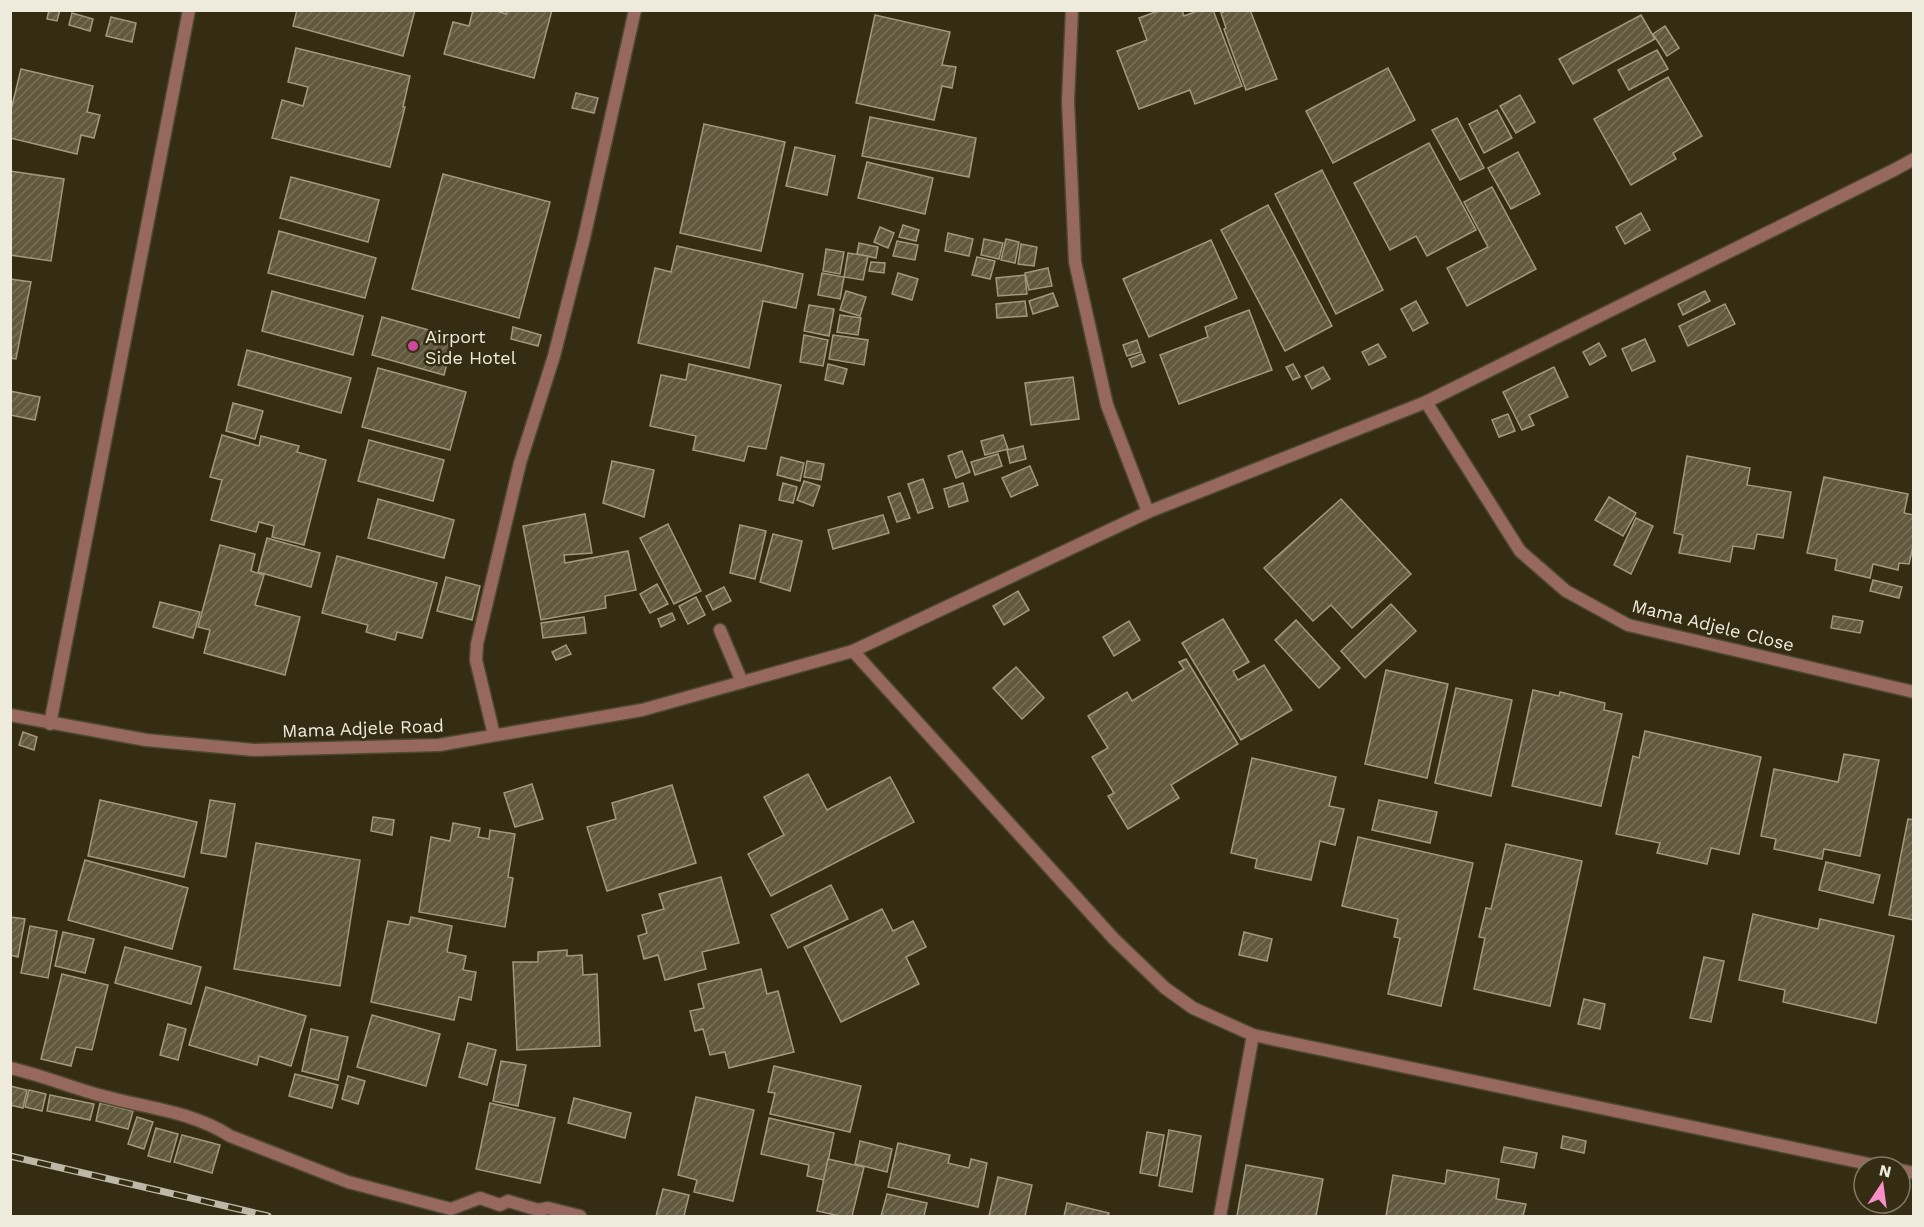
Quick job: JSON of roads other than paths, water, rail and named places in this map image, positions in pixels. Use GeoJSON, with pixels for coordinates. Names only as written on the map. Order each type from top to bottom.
{"type":"FeatureCollection","features":[{"type":"Feature","properties":{"kind":"street"},"geometry":{"type":"LineString","coordinates":[[50,724],[189,10]]}},
{"type":"Feature","properties":{"kind":"street"},"geometry":{"type":"LineString","coordinates":[[494,735],[476,660],[477,644],[520,463],[554,356],[584,238],[635,10]]}},
{"type":"Feature","properties":{"kind":"street"},"geometry":{"type":"LineString","coordinates":[[1072,10],[1068,101],[1075,262],[1107,405],[1148,512]]}},
{"type":"Feature","properties":{"kind":"street","name":"Mama Adjele Road"},"geometry":{"type":"LineString","coordinates":[[10,715],[146,740],[254,750],[439,745],[642,710],[853,651],[1148,512],[1426,402],[1894,171],[1914,159]]}},
{"type":"Feature","properties":{"kind":"street","name":"Mama Adjele Close"},"geometry":{"type":"LineString","coordinates":[[1426,402],[1520,551],[1566,591],[1628,625],[1914,692]]}},
{"type":"Feature","properties":{"kind":"street"},"geometry":{"type":"LineString","coordinates":[[720,630],[742,682]]}},
{"type":"Feature","properties":{"kind":"street"},"geometry":{"type":"LineString","coordinates":[[853,651],[1123,947],[1165,988],[1194,1008],[1253,1035],[1852,1160]]}},
{"type":"Feature","properties":{"kind":"street"},"geometry":{"type":"LineString","coordinates":[[1220,1216],[1253,1035]]}},
{"type":"Feature","properties":{"kind":"street"},"geometry":{"type":"LineString","coordinates":[[10,1068],[103,1096],[183,1114],[219,1128],[230,1136],[348,1182],[451,1209],[480,1198],[500,1205],[508,1201],[538,1210],[548,1208],[580,1216]]}},
{"type":"Feature","properties":{"kind":"railway"},"geometry":{"type":"LineString","coordinates":[[10,1156],[268,1216]]}},
{"type":"Feature","properties":{"kind":"place","name":"Airport Side Hotel"},"geometry":{"type":"Point","coordinates":[413,346]}}]}
